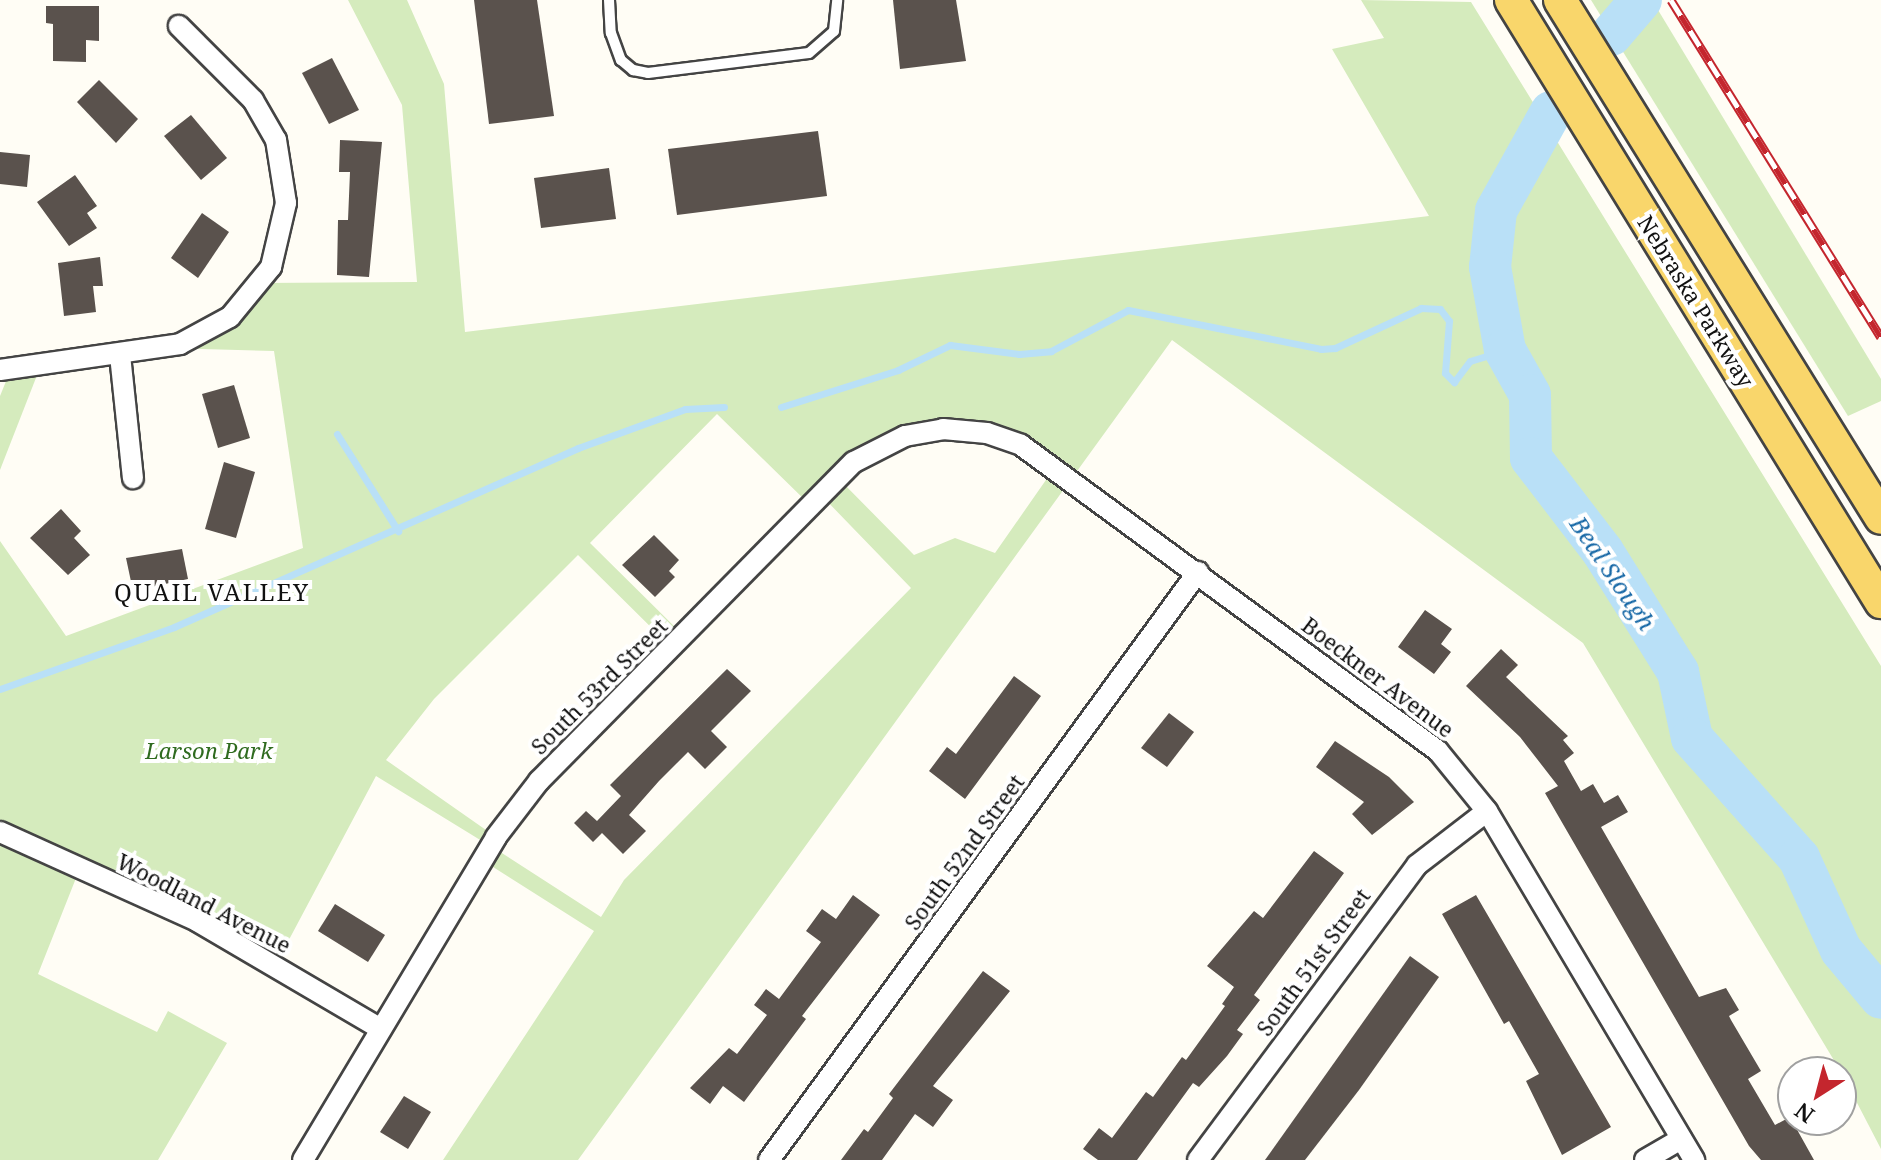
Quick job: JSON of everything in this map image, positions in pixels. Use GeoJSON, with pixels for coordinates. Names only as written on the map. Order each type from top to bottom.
{"type":"FeatureCollection","features":[{"type":"Feature","properties":{"kind":"main road","name":"Nebraska Parkway"},"geometry":{"type":"LineString","coordinates":[[1511,0],[1881,602]]}},
{"type":"Feature","properties":{"kind":"main road","name":"Nebraska Parkway"},"geometry":{"type":"LineString","coordinates":[[1560,0],[1881,518]]}},
{"type":"Feature","properties":{"kind":"street"},"geometry":{"type":"LineString","coordinates":[[0,370],[180,344],[230,317],[271,267],[284,224],[286,178],[270,126],[240,85],[179,26]]}},
{"type":"Feature","properties":{"kind":"street"},"geometry":{"type":"LineString","coordinates":[[120,355],[133,478]]}},
{"type":"Feature","properties":{"kind":"street","name":"South 53rd Street"},"geometry":{"type":"LineString","coordinates":[[303,1160],[524,799],[854,462],[905,436],[961,429],[1014,442],[1055,468]]}},
{"type":"Feature","properties":{"kind":"street","name":"Boeckner Avenue"},"geometry":{"type":"LineString","coordinates":[[1055,468],[1438,751],[1487,811],[1694,1160]]}},
{"type":"Feature","properties":{"kind":"street","name":"South 52nd Street"},"geometry":{"type":"LineString","coordinates":[[769,1160],[1198,572]]}},
{"type":"Feature","properties":{"kind":"street","name":"South 51st Street"},"geometry":{"type":"LineString","coordinates":[[1198,1160],[1410,873],[1487,811]]}},
{"type":"Feature","properties":{"kind":"street","name":"Woodland Avenue"},"geometry":{"type":"LineString","coordinates":[[0,832],[197,921],[381,1029]]}},
{"type":"Feature","properties":{"kind":"street"},"geometry":{"type":"LineString","coordinates":[[1645,1160],[1681,1139]]}},
{"type":"Feature","properties":{"kind":"lane"},"geometry":{"type":"LineString","coordinates":[[609,0],[617,53],[633,70],[648,73],[809,53],[831,37],[837,0]]}},
{"type":"Feature","properties":{"kind":"green space","name":"Larson Park"},"geometry":{"type":"Polygon","coordinates":[[[348,0],[407,0],[444,84],[465,332],[1429,216],[1332,49],[1384,38],[1361,0],[1471,2],[1881,666],[1881,1149],[1857,1103],[1857,1056],[1831,1056],[1583,643],[1172,340],[578,1160],[443,1160],[594,931],[482,860],[490,846],[376,776],[275,966],[80,868],[38,974],[157,1032],[168,1011],[227,1043],[158,1160],[0,1160],[0,541],[66,636],[303,548],[274,351],[165,348],[180,344],[259,283],[417,282],[402,105],[348,0]],[[717,414],[590,543],[683,635],[671,647],[578,555],[434,699],[386,760],[496,837],[491,846],[601,917],[624,880],[911,588],[821,495],[810,505],[717,414]],[[943,429],[838,478],[914,555],[955,538],[995,553],[1055,467],[1021,445],[943,429]]]}},
{"type":"Feature","properties":{"kind":"green space"},"geometry":{"type":"Polygon","coordinates":[[[1591,0],[1652,0],[1881,379],[1881,401],[1848,416],[1591,0]]]}},
{"type":"Feature","properties":{"kind":"green space"},"geometry":{"type":"Polygon","coordinates":[[[41,365],[0,470],[0,396],[11,369],[41,365]]]}},
{"type":"Feature","properties":{"kind":"building"},"geometry":{"type":"Polygon","coordinates":[[[474,0],[537,0],[554,116],[489,124],[474,0]]]}},
{"type":"Feature","properties":{"kind":"building"},"geometry":{"type":"Polygon","coordinates":[[[893,0],[956,0],[966,61],[900,69],[893,0]]]}},
{"type":"Feature","properties":{"kind":"building"},"geometry":{"type":"Polygon","coordinates":[[[46,6],[99,6],[99,41],[86,40],[86,62],[53,61],[53,24],[46,23],[46,6]]]}},
{"type":"Feature","properties":{"kind":"building"},"geometry":{"type":"Polygon","coordinates":[[[332,58],[359,110],[329,124],[302,73],[332,58]]]}},
{"type":"Feature","properties":{"kind":"building"},"geometry":{"type":"Polygon","coordinates":[[[99,80],[138,119],[116,143],[77,102],[99,80]]]}},
{"type":"Feature","properties":{"kind":"building"},"geometry":{"type":"Polygon","coordinates":[[[191,115],[227,158],[201,180],[164,136],[191,115]]]}},
{"type":"Feature","properties":{"kind":"building"},"geometry":{"type":"Polygon","coordinates":[[[818,131],[827,196],[677,215],[668,149],[818,131]]]}},
{"type":"Feature","properties":{"kind":"building"},"geometry":{"type":"Polygon","coordinates":[[[340,140],[382,142],[369,277],[337,275],[338,220],[348,220],[350,172],[339,172],[340,140]]]}},
{"type":"Feature","properties":{"kind":"building"},"geometry":{"type":"Polygon","coordinates":[[[0,152],[30,155],[27,187],[0,184],[0,152]]]}},
{"type":"Feature","properties":{"kind":"building"},"geometry":{"type":"Polygon","coordinates":[[[609,168],[616,219],[541,228],[534,178],[609,168]]]}},
{"type":"Feature","properties":{"kind":"building"},"geometry":{"type":"Polygon","coordinates":[[[75,175],[97,206],[87,213],[97,228],[69,246],[37,202],[75,175]]]}},
{"type":"Feature","properties":{"kind":"building"},"geometry":{"type":"Polygon","coordinates":[[[202,213],[229,232],[198,278],[171,258],[202,213]]]}},
{"type":"Feature","properties":{"kind":"building"},"geometry":{"type":"Polygon","coordinates":[[[100,257],[103,286],[93,286],[96,312],[64,316],[58,263],[100,257]]]}},
{"type":"Feature","properties":{"kind":"building"},"geometry":{"type":"Polygon","coordinates":[[[234,385],[250,438],[218,448],[202,394],[234,385]]]}},
{"type":"Feature","properties":{"kind":"building"},"geometry":{"type":"Polygon","coordinates":[[[224,462],[255,472],[236,538],[205,529],[224,462]]]}},
{"type":"Feature","properties":{"kind":"building"},"geometry":{"type":"Polygon","coordinates":[[[61,509],[81,531],[74,538],[90,555],[68,575],[30,538],[61,509]]]}},
{"type":"Feature","properties":{"kind":"building"},"geometry":{"type":"Polygon","coordinates":[[[654,535],[679,560],[669,571],[675,577],[655,597],[622,565],[654,535]]]}},
{"type":"Feature","properties":{"kind":"building"},"geometry":{"type":"Polygon","coordinates":[[[182,549],[188,579],[133,591],[126,558],[182,549]]]}},
{"type":"Feature","properties":{"kind":"building"},"geometry":{"type":"Polygon","coordinates":[[[1425,610],[1452,629],[1441,644],[1451,652],[1434,674],[1398,647],[1425,610]]]}},
{"type":"Feature","properties":{"kind":"building"},"geometry":{"type":"Polygon","coordinates":[[[1501,649],[1518,665],[1506,677],[1568,736],[1563,740],[1574,753],[1564,761],[1581,791],[1593,784],[1604,803],[1618,795],[1628,812],[1601,827],[1699,997],[1726,988],[1739,1010],[1729,1016],[1761,1071],[1748,1079],[1777,1124],[1777,1136],[1801,1136],[1814,1160],[1761,1160],[1749,1146],[1545,793],[1558,786],[1520,737],[1466,686],[1501,649]]]}},
{"type":"Feature","properties":{"kind":"building"},"geometry":{"type":"Polygon","coordinates":[[[727,669],[751,691],[711,731],[727,747],[705,769],[688,752],[659,781],[629,815],[646,831],[623,854],[602,833],[593,842],[574,823],[586,811],[597,821],[621,796],[610,785],[727,669]]]}},
{"type":"Feature","properties":{"kind":"building"},"geometry":{"type":"Polygon","coordinates":[[[1014,676],[1041,696],[965,799],[929,771],[947,747],[956,754],[1014,676]]]}},
{"type":"Feature","properties":{"kind":"building"},"geometry":{"type":"Polygon","coordinates":[[[1169,713],[1194,732],[1167,767],[1141,748],[1169,713]]]}},
{"type":"Feature","properties":{"kind":"building"},"geometry":{"type":"Polygon","coordinates":[[[1335,741],[1389,777],[1414,802],[1372,835],[1352,814],[1364,802],[1316,767],[1335,741]]]}},
{"type":"Feature","properties":{"kind":"building"},"geometry":{"type":"Polygon","coordinates":[[[1314,851],[1344,873],[1254,995],[1260,1000],[1237,1030],[1243,1034],[1227,1056],[1199,1087],[1193,1083],[1137,1160],[1098,1160],[1083,1149],[1099,1128],[1112,1138],[1146,1092],[1153,1097],[1182,1057],[1186,1060],[1225,1006],[1222,1004],[1234,987],[1207,966],[1254,911],[1263,918],[1314,851]]]}},
{"type":"Feature","properties":{"kind":"building"},"geometry":{"type":"Polygon","coordinates":[[[853,895],[880,915],[802,1016],[806,1019],[744,1102],[723,1086],[710,1104],[690,1088],[729,1048],[737,1054],[767,1015],[754,1005],[766,989],[779,999],[821,942],[806,931],[822,909],[836,919],[853,895]]]}},
{"type":"Feature","properties":{"kind":"building"},"geometry":{"type":"Polygon","coordinates":[[[1476,895],[1611,1127],[1562,1155],[1526,1081],[1539,1074],[1509,1021],[1504,1024],[1442,914],[1476,895]]]}},
{"type":"Feature","properties":{"kind":"building"},"geometry":{"type":"Polygon","coordinates":[[[335,904],[385,935],[368,962],[318,931],[335,904]]]}},
{"type":"Feature","properties":{"kind":"building"},"geometry":{"type":"Polygon","coordinates":[[[1410,956],[1439,977],[1359,1090],[1305,1160],[1265,1160],[1410,956]]]}},
{"type":"Feature","properties":{"kind":"building"},"geometry":{"type":"Polygon","coordinates":[[[983,971],[1010,991],[933,1086],[953,1100],[933,1127],[915,1114],[882,1160],[841,1160],[864,1129],[868,1132],[893,1098],[889,1094],[983,971]]]}},
{"type":"Feature","properties":{"kind":"building"},"geometry":{"type":"Polygon","coordinates":[[[404,1096],[431,1112],[408,1149],[380,1132],[404,1096]]]}},
{"type":"Feature","properties":{"kind":"waterway","name":"Beal Slough"},"geometry":{"type":"LineString","coordinates":[[1611,35],[1641,0]]}},
{"type":"Feature","properties":{"kind":"waterway","name":"Beal Slough"},"geometry":{"type":"LineString","coordinates":[[1551,112],[1496,211],[1490,267],[1505,350],[1530,395],[1531,458],[1603,552],[1678,672],[1692,738],[1799,858],[1841,950],[1881,998]]}},
{"type":"Feature","properties":{"kind":"waterway"},"geometry":{"type":"LineString","coordinates":[[781,407],[898,370],[950,345],[1019,354],[1051,351],[1128,310],[1321,349],[1335,348],[1421,308],[1440,309],[1449,321],[1445,373],[1454,382],[1470,361],[1505,350]]}},
{"type":"Feature","properties":{"kind":"waterway"},"geometry":{"type":"LineString","coordinates":[[0,689],[174,627],[578,448],[685,409],[724,407]]}},
{"type":"Feature","properties":{"kind":"waterway"},"geometry":{"type":"LineString","coordinates":[[337,434],[398,531]]}},
{"type":"Feature","properties":{"kind":"railway"},"geometry":{"type":"LineString","coordinates":[[1671,0],[1881,337]]}},
{"type":"Feature","properties":{"kind":"district","name":"QUAIL VALLEY"},"geometry":{"type":"Point","coordinates":[212,592]}}]}
